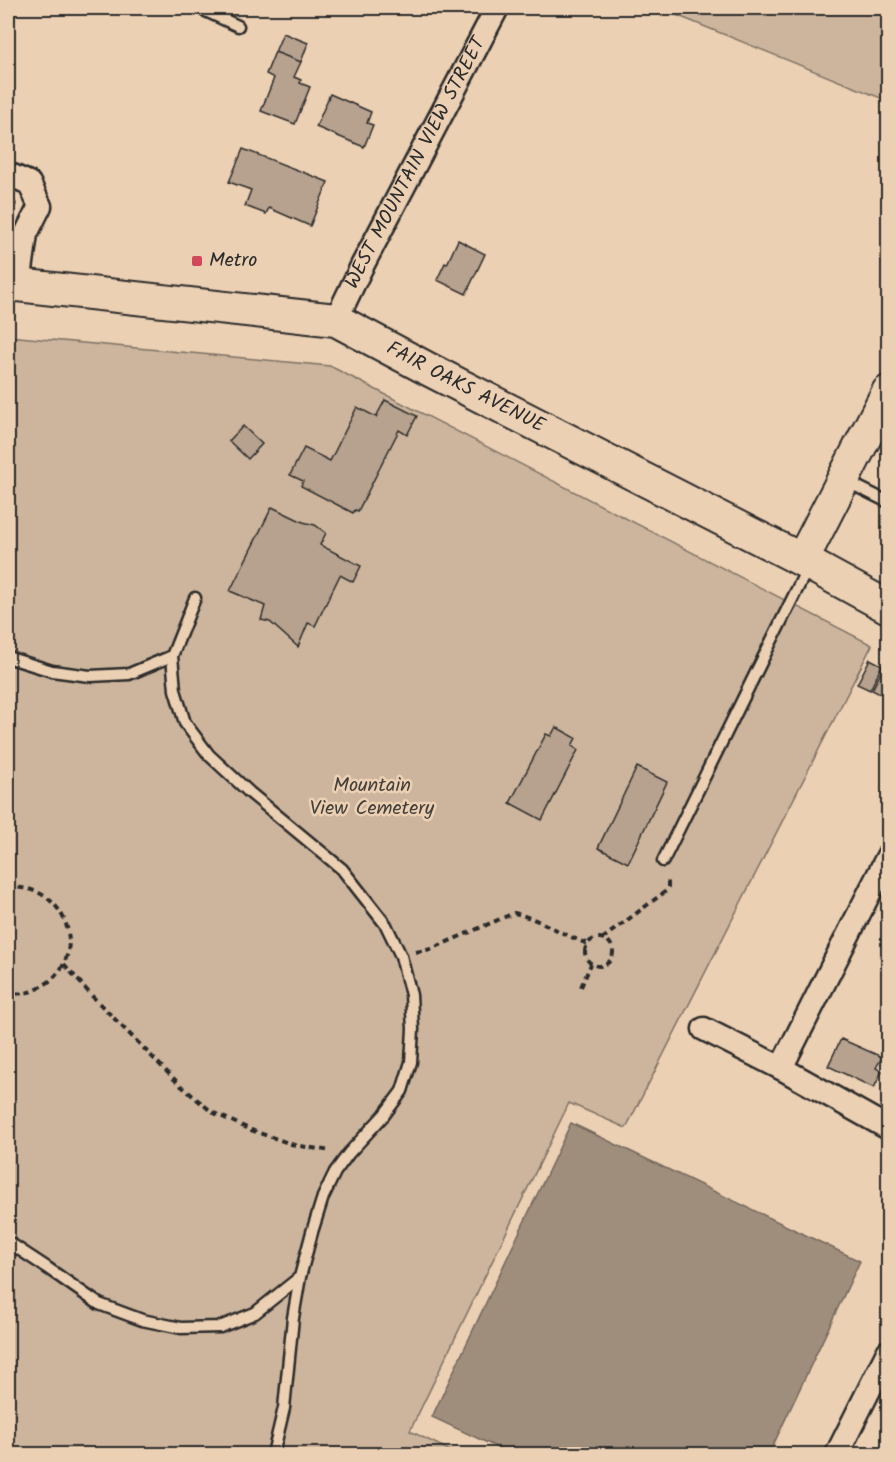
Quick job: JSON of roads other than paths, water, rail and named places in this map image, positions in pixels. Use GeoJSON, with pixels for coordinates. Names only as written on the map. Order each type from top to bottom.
{"type":"FeatureCollection","features":[{"type":"Feature","properties":{"kind":"main road","name":"FAIR OAKS AVENUE"},"geometry":{"type":"LineString","coordinates":[[13,285],[336,320],[806,562],[888,607]]}},
{"type":"Feature","properties":{"kind":"main road"},"geometry":{"type":"LineString","coordinates":[[806,562],[843,480],[888,392]]}},
{"type":"Feature","properties":{"kind":"street","name":"WEST MOUNTAIN VIEW STREET"},"geometry":{"type":"LineString","coordinates":[[336,320],[497,8]]}},
{"type":"Feature","properties":{"kind":"street"},"geometry":{"type":"LineString","coordinates":[[8,174],[29,183],[40,206],[26,234],[13,285]]}},
{"type":"Feature","properties":{"kind":"street"},"geometry":{"type":"LineString","coordinates":[[781,1068],[888,856]]}},
{"type":"Feature","properties":{"kind":"street"},"geometry":{"type":"LineString","coordinates":[[704,1029],[781,1068],[888,1128]]}},
{"type":"Feature","properties":{"kind":"street"},"geometry":{"type":"LineString","coordinates":[[837,1455],[888,1352]]}},
{"type":"Feature","properties":{"kind":"lane"},"geometry":{"type":"LineString","coordinates":[[199,8],[238,26]]}},
{"type":"Feature","properties":{"kind":"lane"},"geometry":{"type":"LineString","coordinates":[[843,480],[888,502]]}},
{"type":"Feature","properties":{"kind":"lane"},"geometry":{"type":"LineString","coordinates":[[663,861],[806,562]]}},
{"type":"Feature","properties":{"kind":"lane"},"geometry":{"type":"LineString","coordinates":[[195,598],[172,656],[175,690],[185,723],[209,755],[249,792],[342,869],[386,925],[401,956],[411,995],[413,1029],[411,1062],[402,1091],[335,1172],[323,1197],[300,1277],[293,1318],[284,1408],[273,1455]]}},
{"type":"Feature","properties":{"kind":"lane"},"geometry":{"type":"LineString","coordinates":[[8,656],[52,671],[90,676],[129,674],[172,656]]}},
{"type":"Feature","properties":{"kind":"lane"},"geometry":{"type":"LineString","coordinates":[[8,1242],[99,1304],[142,1320],[181,1328],[220,1327],[255,1313],[300,1277]]}},
{"type":"Feature","properties":{"kind":"place","name":"Metro"},"geometry":{"type":"Point","coordinates":[197,261]}},
{"type":"Feature","properties":{"kind":"park label","name":"Mountain View Cemetery"},"geometry":{"type":"Point","coordinates":[372,798]}}]}
